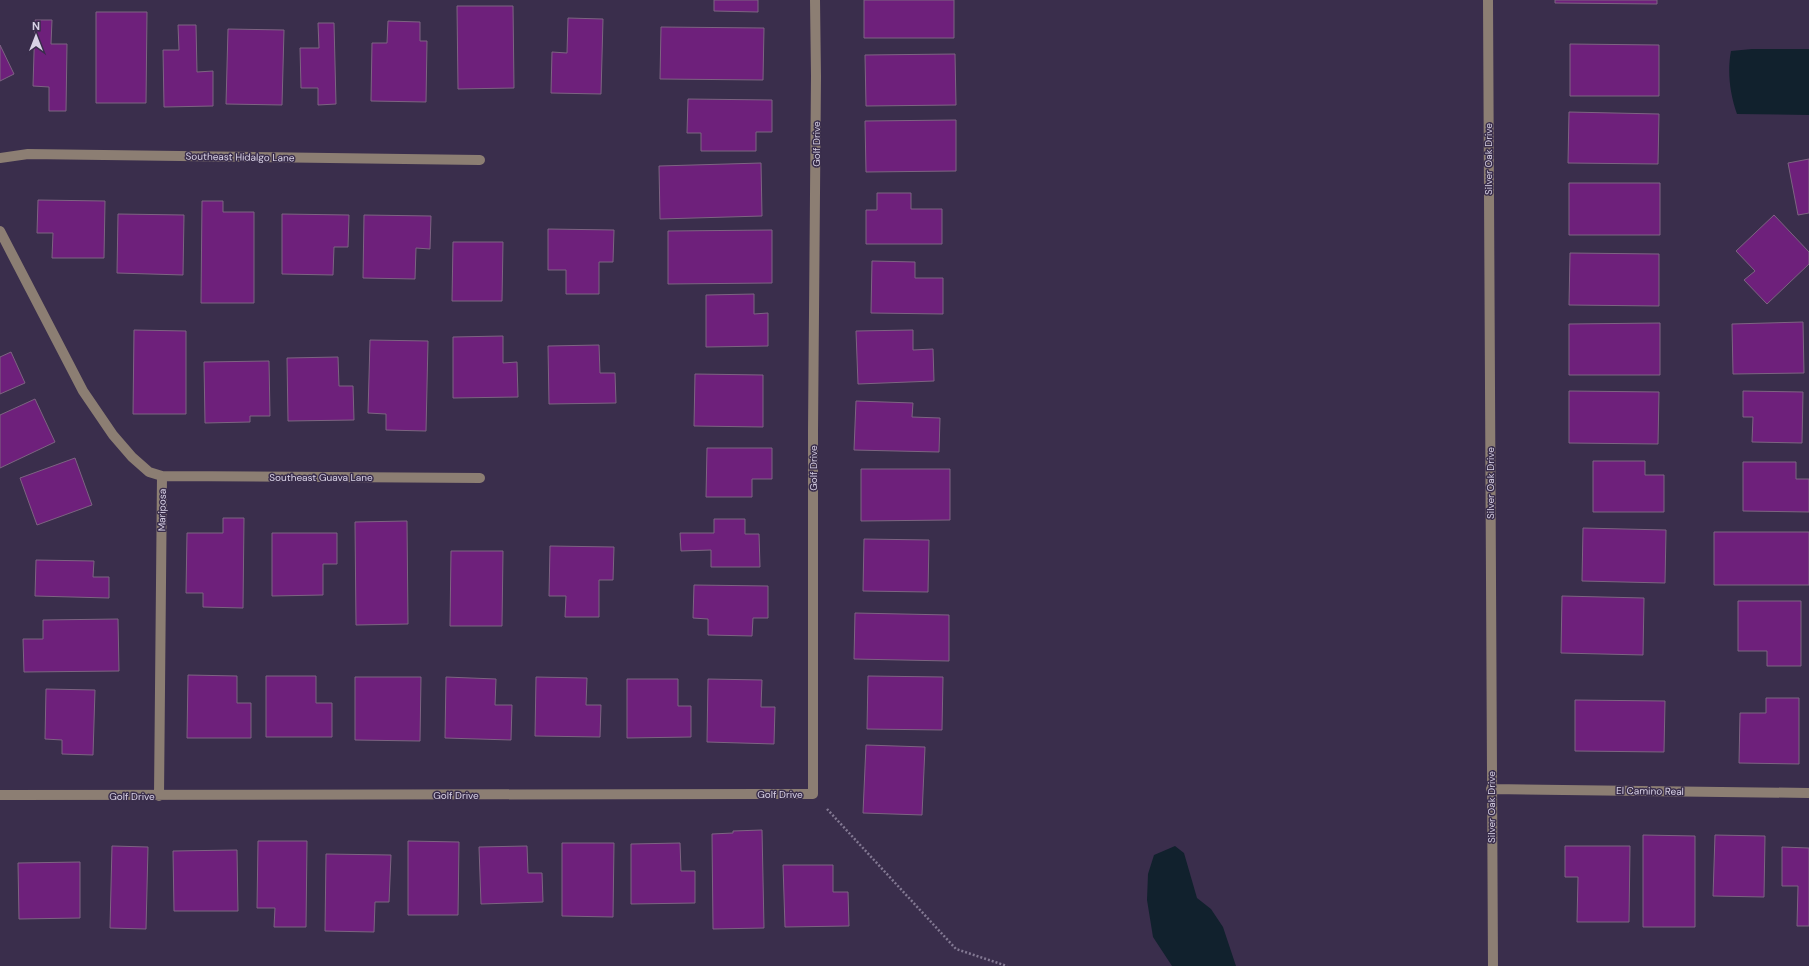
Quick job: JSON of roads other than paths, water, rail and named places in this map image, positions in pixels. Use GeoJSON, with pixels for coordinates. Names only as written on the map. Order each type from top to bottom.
{"type":"FeatureCollection","features":[{"type":"Feature","properties":{"kind":"street","name":"Golf Drive"},"geometry":{"type":"LineString","coordinates":[[0,795],[813,794],[815,0]]}},
{"type":"Feature","properties":{"kind":"street","name":"Silver Oak Drive"},"geometry":{"type":"LineString","coordinates":[[1488,0],[1493,966]]}},
{"type":"Feature","properties":{"kind":"street","name":"Southeast Hidalgo Lane"},"geometry":{"type":"LineString","coordinates":[[0,158],[28,154],[480,160]]}},
{"type":"Feature","properties":{"kind":"street","name":"Mariposa"},"geometry":{"type":"LineString","coordinates":[[0,231],[83,391],[113,435],[132,457],[149,472],[162,476],[159,796]]}},
{"type":"Feature","properties":{"kind":"street","name":"Southeast Guava Lane"},"geometry":{"type":"LineString","coordinates":[[162,476],[480,478]]}},
{"type":"Feature","properties":{"kind":"street","name":"El Camino Real"},"geometry":{"type":"LineString","coordinates":[[1491,789],[1809,793]]}},
{"type":"Feature","properties":{"kind":"water"},"geometry":{"type":"Polygon","coordinates":[[[1752,49],[1809,49],[1809,115],[1737,114],[1730,83],[1729,67],[1731,51],[1752,49]]]}},
{"type":"Feature","properties":{"kind":"water"},"geometry":{"type":"Polygon","coordinates":[[[1175,846],[1184,853],[1197,898],[1211,909],[1223,927],[1236,966],[1172,966],[1153,937],[1147,900],[1148,874],[1154,855],[1175,846]]]}}]}
